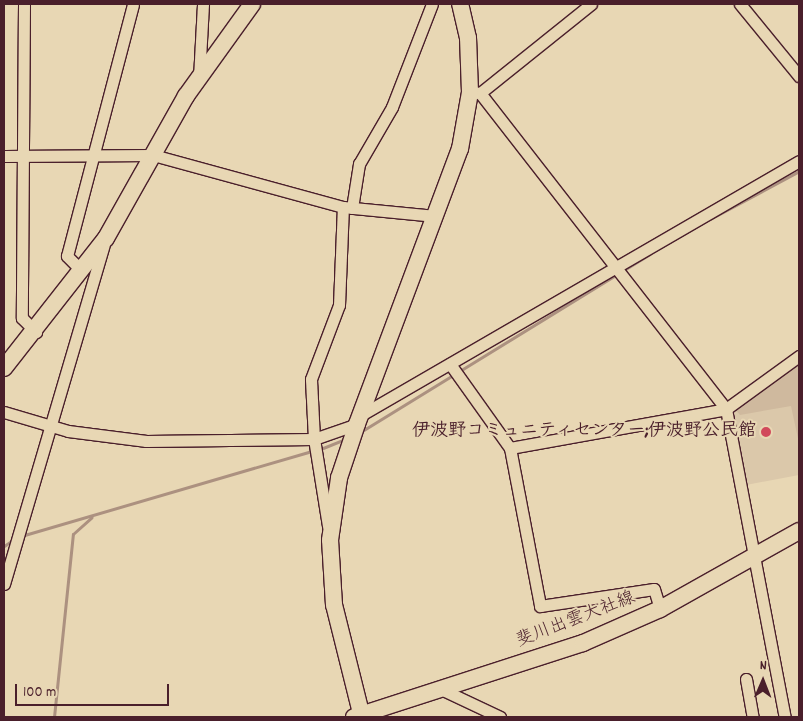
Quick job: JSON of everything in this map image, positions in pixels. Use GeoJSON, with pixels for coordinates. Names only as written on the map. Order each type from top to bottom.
{"type":"FeatureCollection","features":[{"type":"Feature","properties":{"kind":"street"},"geometry":{"type":"LineString","coordinates":[[24,4],[22,318],[36,332]]}},
{"type":"Feature","properties":{"kind":"street"},"geometry":{"type":"LineString","coordinates":[[81,270],[67,256],[133,4]]}},
{"type":"Feature","properties":{"kind":"street"},"geometry":{"type":"LineString","coordinates":[[199,78],[203,4]]}},
{"type":"Feature","properties":{"kind":"street"},"geometry":{"type":"LineString","coordinates":[[4,368],[36,332],[106,238],[199,78],[252,4]]}},
{"type":"Feature","properties":{"kind":"street"},"geometry":{"type":"LineString","coordinates":[[359,717],[334,605],[330,540],[314,439],[311,379],[339,305],[348,208],[359,164],[392,107],[432,4]]}},
{"type":"Feature","properties":{"kind":"street"},"geometry":{"type":"LineString","coordinates":[[330,540],[339,478],[359,419],[460,149],[475,93],[468,38],[460,4]]}},
{"type":"Feature","properties":{"kind":"street"},"geometry":{"type":"LineString","coordinates":[[475,93],[590,4]]}},
{"type":"Feature","properties":{"kind":"street"},"geometry":{"type":"LineString","coordinates":[[740,4],[799,76]]}},
{"type":"Feature","properties":{"kind":"street"},"geometry":{"type":"LineString","coordinates":[[475,93],[616,263],[726,409],[785,717]]}},
{"type":"Feature","properties":{"kind":"street"},"geometry":{"type":"LineString","coordinates":[[4,156],[92,157],[153,155],[348,208],[436,216]]}},
{"type":"Feature","properties":{"kind":"street"},"geometry":{"type":"LineString","coordinates":[[4,412],[47,426],[146,441],[314,439],[359,419],[616,263],[799,161]]}},
{"type":"Feature","properties":{"kind":"street"},"geometry":{"type":"LineString","coordinates":[[4,584],[47,426],[106,238]]}},
{"type":"Feature","properties":{"kind":"street"},"geometry":{"type":"LineString","coordinates":[[510,448],[726,409],[799,356]]}},
{"type":"Feature","properties":{"kind":"street"},"geometry":{"type":"LineString","coordinates":[[450,364],[510,448],[540,606],[654,589],[660,609]]}},
{"type":"Feature","properties":{"kind":"street","name":"斐川出雲大社線"},"geometry":{"type":"LineString","coordinates":[[359,717],[445,691],[583,642],[660,609],[756,558],[799,531]]}},
{"type":"Feature","properties":{"kind":"street"},"geometry":{"type":"LineString","coordinates":[[746,679],[753,717]]}},
{"type":"Feature","properties":{"kind":"street"},"geometry":{"type":"LineString","coordinates":[[445,691],[500,717]]}},
{"type":"Feature","properties":{"kind":"shaded area","name":"伊波野コミュニティセンター;伊波野公民館"},"geometry":{"type":"Polygon","coordinates":[[[799,356],[799,475],[746,485],[728,408],[799,356]]]}},
{"type":"Feature","properties":{"kind":"shaded area"},"geometry":{"type":"Polygon","coordinates":[[[799,360],[799,443],[791,406],[740,415],[733,407],[799,360]]]}},
{"type":"Feature","properties":{"kind":"waterway"},"geometry":{"type":"LineString","coordinates":[[710,219],[799,171]]}},
{"type":"Feature","properties":{"kind":"waterway"},"geometry":{"type":"LineString","coordinates":[[362,431],[650,254]]}},
{"type":"Feature","properties":{"kind":"waterway"},"geometry":{"type":"LineString","coordinates":[[318,450],[347,438]]}},
{"type":"Feature","properties":{"kind":"waterway"},"geometry":{"type":"LineString","coordinates":[[21,536],[312,451]]}},
{"type":"Feature","properties":{"kind":"waterway"},"geometry":{"type":"LineString","coordinates":[[54,717],[73,534],[92,517]]}},
{"type":"Feature","properties":{"kind":"waterway"},"geometry":{"type":"LineString","coordinates":[[4,546],[13,540]]}},
{"type":"Feature","properties":{"kind":"place","name":"伊波野コミュニティセンター;伊波野公民館"},"geometry":{"type":"Point","coordinates":[766,432]}}]}
